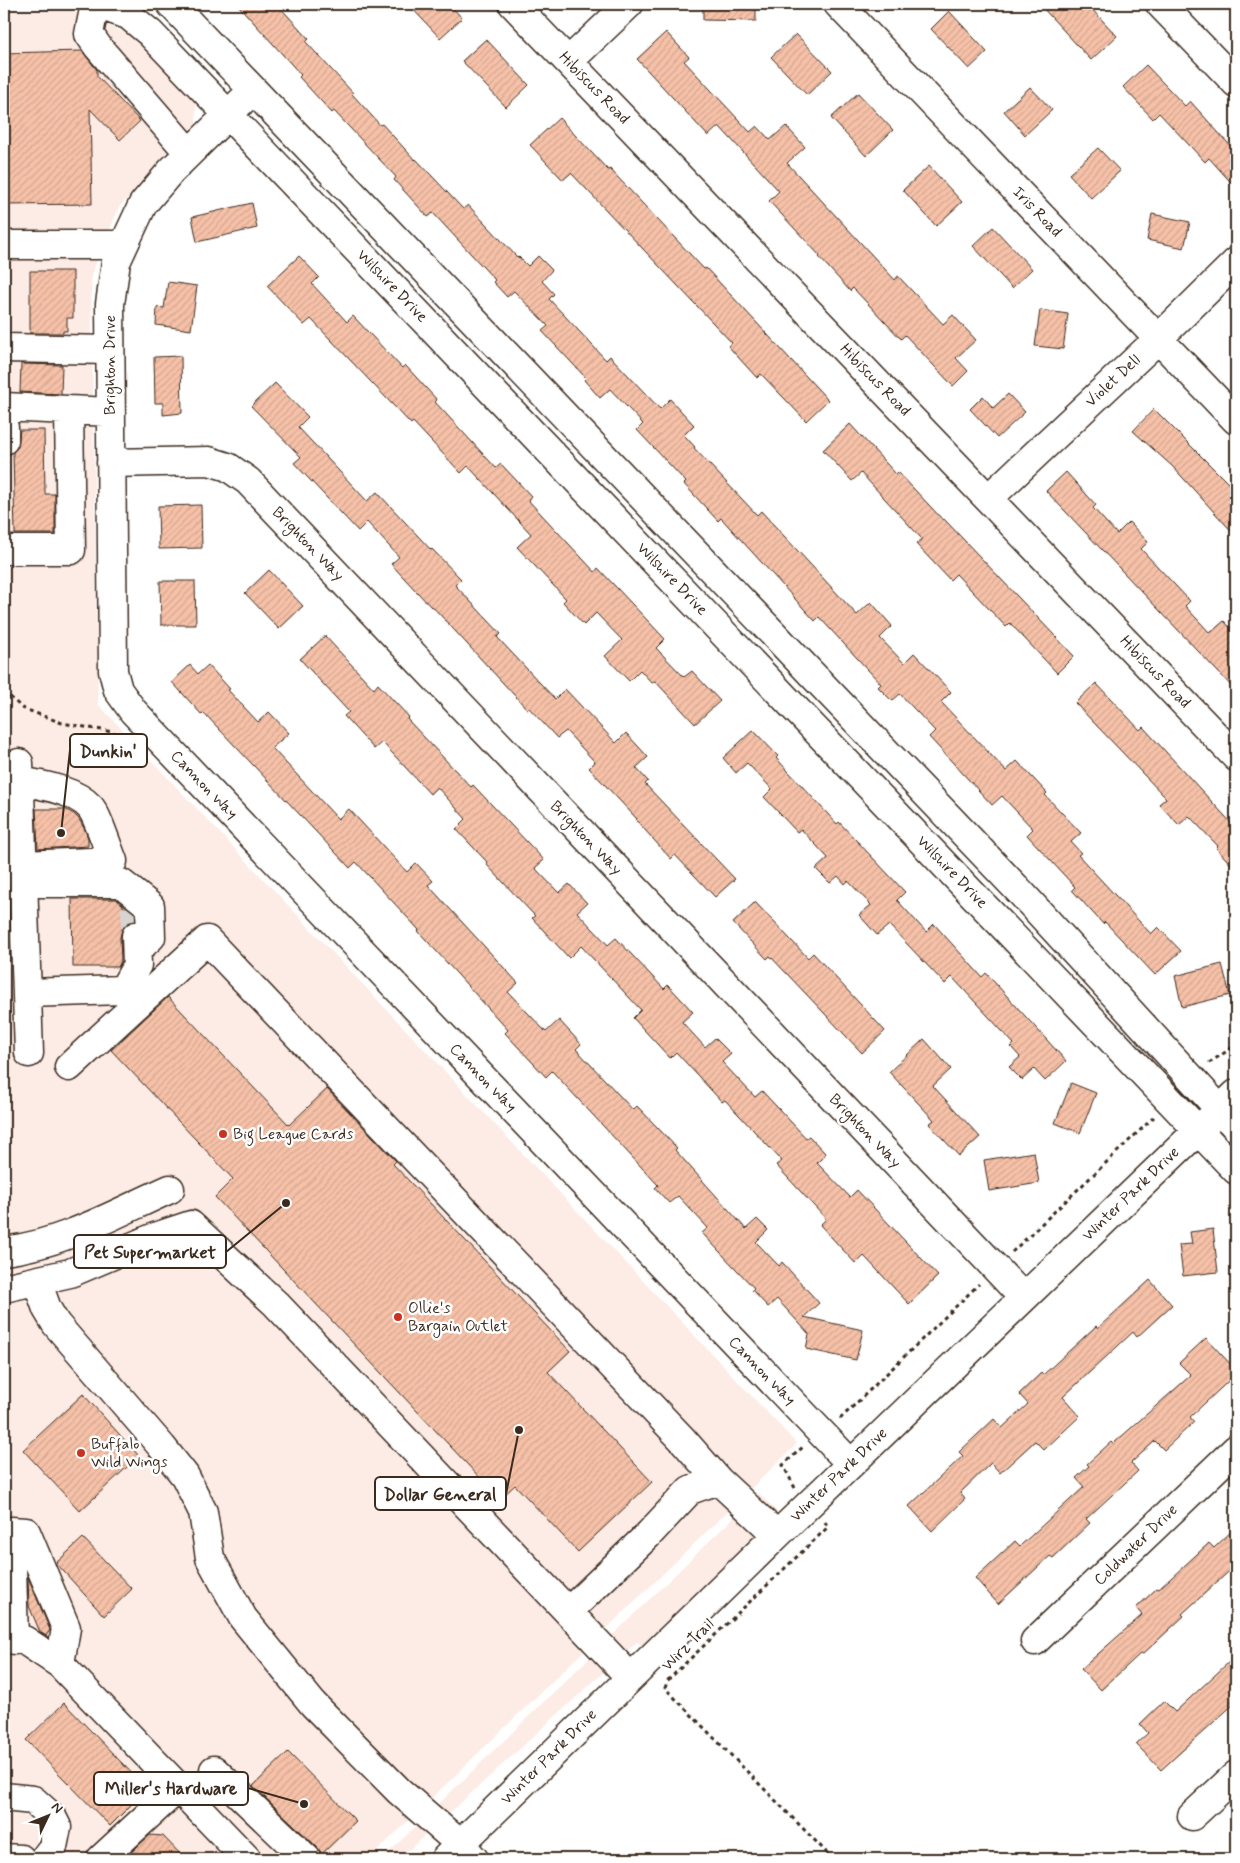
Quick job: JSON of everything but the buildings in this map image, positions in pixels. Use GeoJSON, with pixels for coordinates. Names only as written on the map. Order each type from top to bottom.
{"type":"FeatureCollection","features":[{"type":"Feature","properties":{"kind":"street","name":"Wilshire Drive"},"geometry":{"type":"LineString","coordinates":[[96,4],[128,15],[150,32],[1236,1170]]}},
{"type":"Feature","properties":{"kind":"street"},"geometry":{"type":"LineString","coordinates":[[96,4],[90,34],[98,47],[189,153]]}},
{"type":"Feature","properties":{"kind":"street"},"geometry":{"type":"LineString","coordinates":[[171,4],[1231,1110]]}},
{"type":"Feature","properties":{"kind":"street","name":"Hibiscus Road"},"geometry":{"type":"LineString","coordinates":[[513,4],[1236,757]]}},
{"type":"Feature","properties":{"kind":"street"},"geometry":{"type":"LineString","coordinates":[[569,62],[629,4]]}},
{"type":"Feature","properties":{"kind":"street","name":"Iris Road"},"geometry":{"type":"LineString","coordinates":[[838,4],[1236,420]]}},
{"type":"Feature","properties":{"kind":"street"},"geometry":{"type":"LineString","coordinates":[[1160,4],[1236,83]]}},
{"type":"Feature","properties":{"kind":"street","name":"Brighton Drive"},"geometry":{"type":"LineString","coordinates":[[118,690],[113,671],[110,350],[110,304],[116,262],[143,204],[189,153],[254,90]]}},
{"type":"Feature","properties":{"kind":"street"},"geometry":{"type":"LineString","coordinates":[[4,245],[124,245]]}},
{"type":"Feature","properties":{"kind":"street","name":"Violet Dell"},"geometry":{"type":"LineString","coordinates":[[989,498],[1236,262]]}},
{"type":"Feature","properties":{"kind":"street"},"geometry":{"type":"LineString","coordinates":[[4,348],[110,350]]}},
{"type":"Feature","properties":{"kind":"street"},"geometry":{"type":"LineString","coordinates":[[4,407],[111,412]]}},
{"type":"Feature","properties":{"kind":"street"},"geometry":{"type":"LineString","coordinates":[[4,550],[71,550],[69,410]]}},
{"type":"Feature","properties":{"kind":"street"},"geometry":{"type":"LineString","coordinates":[[4,428],[4,440]]}},
{"type":"Feature","properties":{"kind":"street","name":"Brighton Way"},"geometry":{"type":"LineString","coordinates":[[111,463],[209,461],[228,467],[248,481],[1023,1297]]}},
{"type":"Feature","properties":{"kind":"street"},"geometry":{"type":"LineString","coordinates":[[694,602],[718,576]]}},
{"type":"Feature","properties":{"kind":"street","name":"Cannon Way"},"geometry":{"type":"LineString","coordinates":[[118,690],[133,711],[850,1464]]}},
{"type":"Feature","properties":{"kind":"street"},"geometry":{"type":"LineString","coordinates":[[23,874],[113,861],[50,791],[23,874],[29,1053]]}},
{"type":"Feature","properties":{"kind":"street"},"geometry":{"type":"LineString","coordinates":[[23,874],[122,883],[135,900],[150,906],[151,937],[136,943],[137,965],[131,996]]}},
{"type":"Feature","properties":{"kind":"street"},"geometry":{"type":"LineString","coordinates":[[999,921],[1023,895]]}},
{"type":"Feature","properties":{"kind":"street"},"geometry":{"type":"LineString","coordinates":[[69,1067],[131,996],[207,940],[683,1440],[718,1480],[777,1535]]}},
{"type":"Feature","properties":{"kind":"street"},"geometry":{"type":"LineString","coordinates":[[27,993],[131,996]]}},
{"type":"Feature","properties":{"kind":"street","name":"Winter Park Drive"},"geometry":{"type":"LineString","coordinates":[[460,1854],[630,1677],[1023,1297],[1198,1129],[1231,1110]]}},
{"type":"Feature","properties":{"kind":"street"},"geometry":{"type":"LineString","coordinates":[[4,1251],[28,1248],[67,1236],[170,1189]]}},
{"type":"Feature","properties":{"kind":"street"},"geometry":{"type":"LineString","coordinates":[[4,1288],[70,1273],[155,1237],[191,1225],[276,1304],[630,1677]]}},
{"type":"Feature","properties":{"kind":"street"},"geometry":{"type":"LineString","coordinates":[[37,1281],[47,1309],[56,1324],[186,1476],[203,1512],[210,1558],[242,1618],[313,1704],[460,1854]]}},
{"type":"Feature","properties":{"kind":"street","name":"Coldwater Drive"},"geometry":{"type":"LineString","coordinates":[[1035,1641],[1236,1449]]}},
{"type":"Feature","properties":{"kind":"street"},"geometry":{"type":"LineString","coordinates":[[569,1612],[649,1534],[690,1490],[718,1480]]}},
{"type":"Feature","properties":{"kind":"street"},"geometry":{"type":"LineString","coordinates":[[60,1664],[66,1628],[26,1532],[7,1531],[9,1640],[24,1640],[60,1664],[247,1859]]}},
{"type":"Feature","properties":{"kind":"street"},"geometry":{"type":"LineString","coordinates":[[214,1770],[307,1859]]}},
{"type":"Feature","properties":{"kind":"street"},"geometry":{"type":"LineString","coordinates":[[1192,1816],[1236,1775]]}},
{"type":"Feature","properties":{"kind":"street"},"geometry":{"type":"LineString","coordinates":[[101,1859],[178,1787]]}},
{"type":"Feature","properties":{"kind":"street"},"geometry":{"type":"LineString","coordinates":[[4,1797],[33,1800],[52,1816],[57,1827],[54,1847],[44,1859]]}},
{"type":"Feature","properties":{"kind":"street"},"geometry":{"type":"LineString","coordinates":[[4,1858],[20,1859]]}},
{"type":"Feature","properties":{"kind":"path"},"geometry":{"type":"LineString","coordinates":[[1203,1068],[1236,1045]]}},
{"type":"Feature","properties":{"kind":"path"},"geometry":{"type":"LineString","coordinates":[[1010,1254],[1054,1214],[1135,1134],[1159,1114]]}},
{"type":"Feature","properties":{"kind":"path"},"geometry":{"type":"LineString","coordinates":[[834,1425],[982,1280]]}},
{"type":"Feature","properties":{"kind":"path","name":"Wirz Trail"},"geometry":{"type":"LineString","coordinates":[[822,1515],[828,1527],[668,1680],[666,1688],[833,1859]]}},
{"type":"Feature","properties":{"kind":"shaded area"},"geometry":{"type":"Polygon","coordinates":[[[4,11],[71,11],[136,37],[196,103],[196,124],[119,207],[91,276],[98,704],[797,1444],[369,1859],[4,1859],[4,11]]]}},
{"type":"Feature","properties":{"kind":"shaded area"},"geometry":{"type":"Polygon","coordinates":[[[759,1493],[781,1516],[645,1648],[637,1642],[399,1859],[382,1859],[759,1493]]]}},
{"type":"Feature","properties":{"kind":"tunnel"},"geometry":{"type":"LineString","coordinates":[[135,907],[136,936]]}},
{"type":"Feature","properties":{"kind":"place","name":"Dunkin'"},"geometry":{"type":"Point","coordinates":[61,833]}},
{"type":"Feature","properties":{"kind":"place","name":"Big League Cards"},"geometry":{"type":"Point","coordinates":[223,1134]}},
{"type":"Feature","properties":{"kind":"place","name":"Pet Supermarket"},"geometry":{"type":"Point","coordinates":[286,1203]}},
{"type":"Feature","properties":{"kind":"place","name":"Ollie's Bargain Outlet"},"geometry":{"type":"Point","coordinates":[398,1317]}},
{"type":"Feature","properties":{"kind":"place","name":"Dollar General"},"geometry":{"type":"Point","coordinates":[519,1430]}},
{"type":"Feature","properties":{"kind":"place","name":"Buffalo Wild Wings"},"geometry":{"type":"Point","coordinates":[81,1453]}},
{"type":"Feature","properties":{"kind":"place","name":"Miller's Hardware"},"geometry":{"type":"Point","coordinates":[304,1804]}}]}
